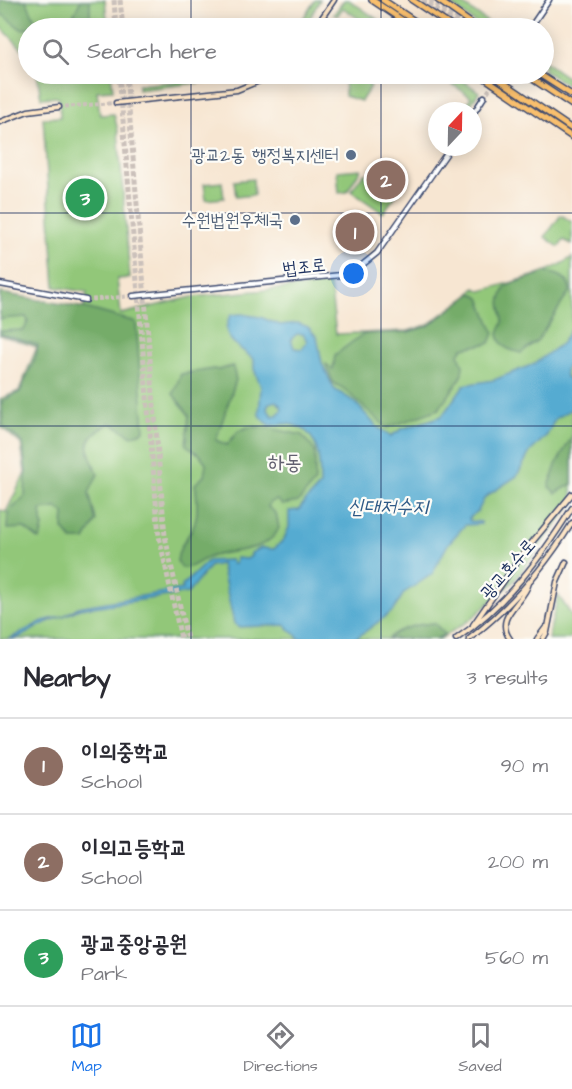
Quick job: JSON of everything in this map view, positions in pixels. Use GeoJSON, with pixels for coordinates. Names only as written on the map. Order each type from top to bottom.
{"type":"FeatureCollection","features":[{"type":"Feature","properties":{"kind":"highway"},"geometry":{"type":"LineString","coordinates":[[372,0],[399,18]]}},
{"type":"Feature","properties":{"kind":"highway"},"geometry":{"type":"LineString","coordinates":[[383,0],[410,18]]}},
{"type":"Feature","properties":{"kind":"highway"},"geometry":{"type":"LineString","coordinates":[[412,0],[439,18]]}},
{"type":"Feature","properties":{"kind":"highway"},"geometry":{"type":"LineString","coordinates":[[438,0],[464,18]]}},
{"type":"Feature","properties":{"kind":"highway"},"geometry":{"type":"LineString","coordinates":[[495,84],[572,137]]}},
{"type":"Feature","properties":{"kind":"highway"},"geometry":{"type":"LineString","coordinates":[[506,84],[572,129]]}},
{"type":"Feature","properties":{"kind":"highway"},"geometry":{"type":"LineString","coordinates":[[540,84],[572,105]]}},
{"type":"Feature","properties":{"kind":"highway"},"geometry":{"type":"LineString","coordinates":[[554,84],[572,95]]}},
{"type":"Feature","properties":{"kind":"main road"},"geometry":{"type":"LineString","coordinates":[[322,18],[334,0]]}},
{"type":"Feature","properties":{"kind":"main road"},"geometry":{"type":"LineString","coordinates":[[116,103],[237,90],[252,84]]}},
{"type":"Feature","properties":{"kind":"main road"},"geometry":{"type":"LineString","coordinates":[[0,122],[28,111],[59,107]]}},
{"type":"Feature","properties":{"kind":"main road"},"geometry":{"type":"LineString","coordinates":[[469,630],[524,552],[572,494]]}},
{"type":"Feature","properties":{"kind":"main road","name":"광교호수로"},"geometry":{"type":"LineString","coordinates":[[456,639],[511,592],[538,560],[572,508]]}},
{"type":"Feature","properties":{"kind":"main road","name":"광교호수로"},"geometry":{"type":"LineString","coordinates":[[469,639],[530,582],[572,523]]}},
{"type":"Feature","properties":{"kind":"main road"},"geometry":{"type":"LineString","coordinates":[[543,639],[557,582],[566,562]]}},
{"type":"Feature","properties":{"kind":"main road"},"geometry":{"type":"LineString","coordinates":[[510,639],[506,633],[505,621],[530,582]]}},
{"type":"Feature","properties":{"kind":"main road"},"geometry":{"type":"LineString","coordinates":[[537,639],[548,624]]}},
{"type":"Feature","properties":{"kind":"street"},"geometry":{"type":"LineString","coordinates":[[537,18],[549,0]]}},
{"type":"Feature","properties":{"kind":"street"},"geometry":{"type":"LineString","coordinates":[[481,102],[484,97]]}},
{"type":"Feature","properties":{"kind":"street","name":"법조로"},"geometry":{"type":"LineString","coordinates":[[133,296],[351,274],[368,263],[381,248],[445,156]]}},
{"type":"Feature","properties":{"kind":"street"},"geometry":{"type":"LineString","coordinates":[[0,284],[86,300]]}},
{"type":"Feature","properties":{"kind":"green space"},"geometry":{"type":"Polygon","coordinates":[[[0,0],[105,0],[107,18],[18,18],[18,45],[0,26],[0,0]]]}},
{"type":"Feature","properties":{"kind":"green space"},"geometry":{"type":"Polygon","coordinates":[[[0,0],[26,0],[34,18],[18,18],[18,27],[0,13],[0,0]]]}},
{"type":"Feature","properties":{"kind":"green space"},"geometry":{"type":"Polygon","coordinates":[[[81,0],[90,0],[92,18],[72,18],[81,0]]]}},
{"type":"Feature","properties":{"kind":"green space"},"geometry":{"type":"Polygon","coordinates":[[[315,0],[320,0],[310,18],[303,18],[315,0]]]}},
{"type":"Feature","properties":{"kind":"green space"},"geometry":{"type":"Polygon","coordinates":[[[344,0],[349,0],[375,18],[358,18],[343,8],[337,16],[334,14],[344,0]]]}},
{"type":"Feature","properties":{"kind":"green space"},"geometry":{"type":"Polygon","coordinates":[[[445,0],[457,0],[482,18],[469,18],[445,0]]]}},
{"type":"Feature","properties":{"kind":"green space"},"geometry":{"type":"Polygon","coordinates":[[[554,68],[572,81],[572,88],[554,77],[554,68]]]}},
{"type":"Feature","properties":{"kind":"green space"},"geometry":{"type":"Polygon","coordinates":[[[39,84],[112,84],[113,90],[97,91],[100,115],[114,114],[118,131],[130,278],[117,279],[121,314],[192,297],[330,284],[336,334],[408,331],[427,325],[468,296],[475,288],[481,291],[528,277],[553,268],[572,257],[572,504],[514,581],[470,620],[440,639],[0,639],[0,510],[6,512],[25,473],[21,444],[1,427],[0,399],[19,391],[37,347],[0,335],[0,293],[84,308],[87,292],[55,287],[43,118],[60,117],[59,97],[41,98],[39,84]]]}},
{"type":"Feature","properties":{"kind":"green space"},"geometry":{"type":"Polygon","coordinates":[[[149,84],[187,84],[138,90],[138,85],[149,84]]]}},
{"type":"Feature","properties":{"kind":"green space"},"geometry":{"type":"Polygon","coordinates":[[[344,84],[371,86],[361,101],[345,96],[344,84]]]}},
{"type":"Feature","properties":{"kind":"green space"},"geometry":{"type":"Polygon","coordinates":[[[452,84],[468,84],[479,92],[472,102],[467,102],[471,97],[452,84]]]}},
{"type":"Feature","properties":{"kind":"green space"},"geometry":{"type":"Polygon","coordinates":[[[361,169],[347,192],[339,193],[337,171],[361,169]]]}},
{"type":"Feature","properties":{"kind":"green space"},"geometry":{"type":"Polygon","coordinates":[[[364,173],[396,195],[383,213],[351,191],[364,173]]]}},
{"type":"Feature","properties":{"kind":"green space"},"geometry":{"type":"Polygon","coordinates":[[[253,179],[254,195],[236,197],[234,181],[253,179]]]}},
{"type":"Feature","properties":{"kind":"green space"},"geometry":{"type":"Polygon","coordinates":[[[222,182],[224,198],[206,200],[204,184],[222,182]]]}},
{"type":"Feature","properties":{"kind":"green space"},"geometry":{"type":"Polygon","coordinates":[[[561,215],[572,222],[572,245],[564,240],[559,247],[545,237],[561,215]]]}},
{"type":"Feature","properties":{"kind":"green space"},"geometry":{"type":"Polygon","coordinates":[[[340,221],[367,240],[355,256],[328,238],[340,221]]]}},
{"type":"Feature","properties":{"kind":"green space"},"geometry":{"type":"Polygon","coordinates":[[[545,272],[565,279],[570,291],[538,340],[521,353],[510,350],[504,346],[498,335],[503,321],[500,302],[506,286],[545,272]]]}},
{"type":"Feature","properties":{"kind":"green space"},"geometry":{"type":"Polygon","coordinates":[[[0,293],[85,308],[136,322],[144,431],[132,436],[111,423],[91,439],[89,451],[98,474],[89,493],[96,521],[85,540],[72,540],[63,529],[64,513],[57,508],[41,510],[43,527],[40,540],[24,528],[7,529],[8,513],[25,496],[26,473],[23,443],[3,426],[2,401],[20,392],[36,356],[38,345],[0,334],[0,331],[24,330],[28,321],[26,317],[0,319],[0,293]]]}},
{"type":"Feature","properties":{"kind":"green space"},"geometry":{"type":"Polygon","coordinates":[[[472,293],[480,298],[494,333],[490,343],[463,348],[459,354],[463,366],[461,378],[439,409],[387,428],[343,388],[333,383],[326,364],[333,369],[335,355],[363,334],[408,332],[428,326],[472,293]]]}},
{"type":"Feature","properties":{"kind":"green space"},"geometry":{"type":"Polygon","coordinates":[[[233,366],[236,380],[216,440],[227,445],[238,431],[248,427],[263,427],[302,435],[315,451],[315,482],[298,502],[282,505],[277,500],[270,502],[268,507],[276,513],[279,528],[266,542],[257,547],[215,555],[193,566],[182,568],[177,561],[178,555],[195,522],[197,498],[195,484],[204,476],[206,463],[200,455],[186,445],[189,415],[173,394],[181,374],[233,366]]]}},
{"type":"Feature","properties":{"kind":"green space"},"geometry":{"type":"Polygon","coordinates":[[[572,436],[572,484],[556,493],[549,487],[556,465],[572,436]]]}},
{"type":"Feature","properties":{"kind":"green space"},"geometry":{"type":"Polygon","coordinates":[[[558,595],[572,616],[572,636],[568,639],[548,639],[558,595]]]}},
{"type":"Feature","properties":{"kind":"green space"},"geometry":{"type":"Polygon","coordinates":[[[434,623],[445,634],[436,639],[387,639],[409,627],[434,623]]]}},
{"type":"Feature","properties":{"kind":"water","name":"신대저수지"},"geometry":{"type":"Polygon","coordinates":[[[241,314],[260,317],[280,325],[298,323],[308,327],[317,337],[322,363],[334,389],[355,402],[377,427],[391,436],[402,429],[442,416],[464,385],[494,380],[534,364],[562,343],[572,327],[572,362],[565,370],[566,377],[572,382],[572,409],[555,419],[547,435],[530,452],[517,476],[485,497],[478,511],[469,518],[470,521],[481,522],[481,524],[465,525],[448,544],[432,574],[404,593],[393,611],[355,639],[300,639],[285,625],[238,627],[234,623],[221,564],[210,566],[188,593],[79,609],[66,615],[78,607],[183,589],[182,586],[208,561],[231,560],[232,564],[235,564],[236,558],[247,559],[251,553],[261,548],[274,549],[284,539],[289,527],[289,511],[299,510],[320,485],[320,465],[312,438],[299,427],[288,424],[269,425],[259,415],[261,387],[254,369],[254,360],[232,342],[227,330],[227,323],[231,315],[241,314]],[[297,334],[291,339],[294,348],[302,349],[307,341],[303,334],[297,334]],[[276,401],[269,403],[267,408],[272,416],[282,410],[276,401]]]}},
{"type":"Feature","properties":{"kind":"water"},"geometry":{"type":"Polygon","coordinates":[[[61,617],[20,637],[9,639],[43,621],[61,617]]]}},
{"type":"Feature","properties":{"kind":"tunnel"},"geometry":{"type":"LineString","coordinates":[[114,0],[115,18]]}},
{"type":"Feature","properties":{"kind":"tunnel"},"geometry":{"type":"LineString","coordinates":[[120,0],[122,18]]}},
{"type":"Feature","properties":{"kind":"tunnel"},"geometry":{"type":"LineString","coordinates":[[422,0],[448,18]]}},
{"type":"Feature","properties":{"kind":"tunnel"},"geometry":{"type":"LineString","coordinates":[[430,0],[456,18]]}},
{"type":"Feature","properties":{"kind":"tunnel"},"geometry":{"type":"LineString","coordinates":[[120,84],[159,536],[181,639]]}},
{"type":"Feature","properties":{"kind":"tunnel"},"geometry":{"type":"LineString","coordinates":[[127,84],[165,536],[187,639]]}},
{"type":"Feature","properties":{"kind":"tunnel"},"geometry":{"type":"LineString","coordinates":[[484,97],[493,84]]}},
{"type":"Feature","properties":{"kind":"tunnel"},"geometry":{"type":"LineString","coordinates":[[59,107],[116,103]]}},
{"type":"Feature","properties":{"kind":"tunnel"},"geometry":{"type":"LineString","coordinates":[[86,300],[133,296]]}},
{"type":"Feature","properties":{"kind":"place","name":"광교2동 행정복지센터"},"geometry":{"type":"Point","coordinates":[351,155]}},
{"type":"Feature","properties":{"kind":"place","name":"이의고등학교"},"geometry":{"type":"Point","coordinates":[386,180]}},
{"type":"Feature","properties":{"kind":"place","name":"광교중앙공원"},"geometry":{"type":"Point","coordinates":[85,198]}},
{"type":"Feature","properties":{"kind":"place","name":"수원법원우체국"},"geometry":{"type":"Point","coordinates":[295,220]}},
{"type":"Feature","properties":{"kind":"place","name":"이의중학교"},"geometry":{"type":"Point","coordinates":[355,232]}},
{"type":"Feature","properties":{"kind":"district","name":"하동"},"geometry":{"type":"Point","coordinates":[285,462]}}]}
